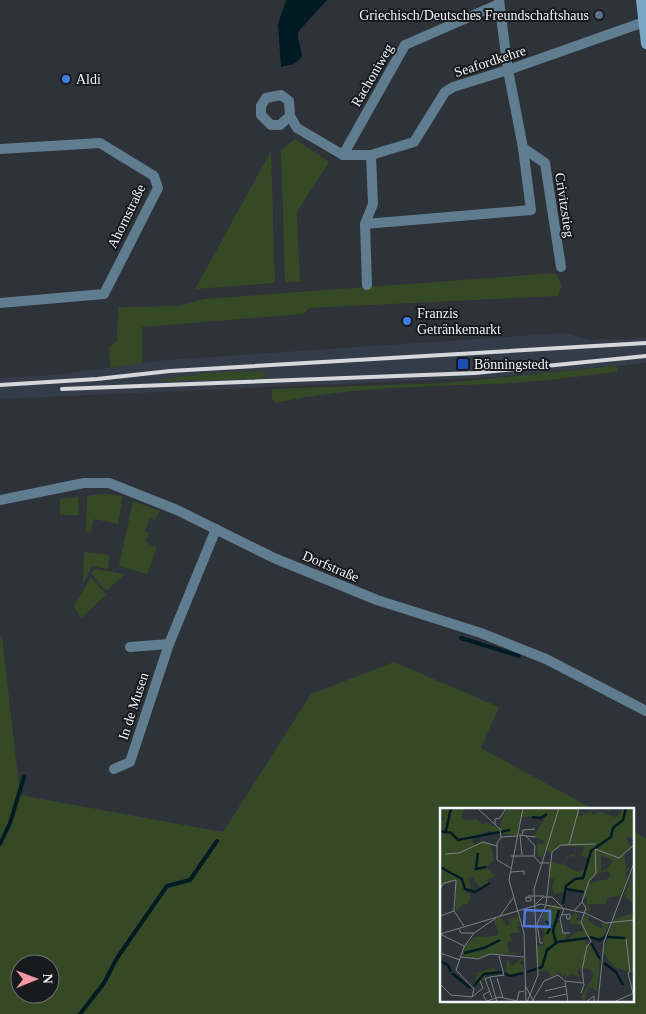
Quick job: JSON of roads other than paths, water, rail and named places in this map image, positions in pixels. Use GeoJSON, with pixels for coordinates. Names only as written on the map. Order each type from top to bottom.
{"type":"FeatureCollection","features":[{"type":"Feature","properties":{"kind":"main road"},"geometry":{"type":"LineString","coordinates":[[641,0],[646,44]]}},
{"type":"Feature","properties":{"kind":"street","name":"Rachoniweg"},"geometry":{"type":"LineString","coordinates":[[342,154],[406,44],[499,2],[508,70]]}},
{"type":"Feature","properties":{"kind":"street","name":"Seafordkehre"},"geometry":{"type":"LineString","coordinates":[[290,116],[297,128],[342,154],[371,156],[414,142],[445,92],[453,87],[508,70],[644,22]]}},
{"type":"Feature","properties":{"kind":"street"},"geometry":{"type":"LineString","coordinates":[[364,224],[532,212],[523,148],[508,70]]}},
{"type":"Feature","properties":{"kind":"street","name":"Ahornstraße"},"geometry":{"type":"LineString","coordinates":[[0,149],[100,143],[154,176],[158,188],[104,294],[0,303]]}},
{"type":"Feature","properties":{"kind":"street","name":"Crivitzstieg"},"geometry":{"type":"LineString","coordinates":[[523,148],[545,163],[561,267]]}},
{"type":"Feature","properties":{"kind":"street"},"geometry":{"type":"LineString","coordinates":[[368,285],[364,224],[373,204],[371,156]]}},
{"type":"Feature","properties":{"kind":"street","name":"Dorfstraße"},"geometry":{"type":"LineString","coordinates":[[0,500],[82,484],[109,483],[177,510],[274,558],[377,600],[481,634],[546,659],[646,711]]}},
{"type":"Feature","properties":{"kind":"street","name":"In de Musen"},"geometry":{"type":"LineString","coordinates":[[114,769],[130,762],[169,644],[216,529]]}},
{"type":"Feature","properties":{"kind":"street"},"geometry":{"type":"LineString","coordinates":[[130,647],[169,644]]}},
{"type":"Feature","properties":{"kind":"waterway"},"geometry":{"type":"LineString","coordinates":[[461,638],[519,656]]}},
{"type":"Feature","properties":{"kind":"waterway"},"geometry":{"type":"LineString","coordinates":[[0,844],[10,823],[24,777]]}},
{"type":"Feature","properties":{"kind":"waterway"},"geometry":{"type":"LineString","coordinates":[[80,1014],[104,983],[117,958],[167,886],[190,880],[217,841]]}},
{"type":"Feature","properties":{"kind":"railway"},"geometry":{"type":"LineString","coordinates":[[0,385],[97,379],[170,371],[646,343]]}},
{"type":"Feature","properties":{"kind":"railway"},"geometry":{"type":"LineString","coordinates":[[62,389],[475,373],[646,356]]}},
{"type":"Feature","properties":{"kind":"place","name":"Griechisch/Deutsches Freundschaftshaus"},"geometry":{"type":"Point","coordinates":[599,15]}},
{"type":"Feature","properties":{"kind":"place","name":"Aldi"},"geometry":{"type":"Point","coordinates":[66,79]}},
{"type":"Feature","properties":{"kind":"place","name":"Franzis Getränkemarkt"},"geometry":{"type":"Point","coordinates":[407,321]}},
{"type":"Feature","properties":{"kind":"place","name":"Bönningstedt"},"geometry":{"type":"Point","coordinates":[463,364]}}]}
